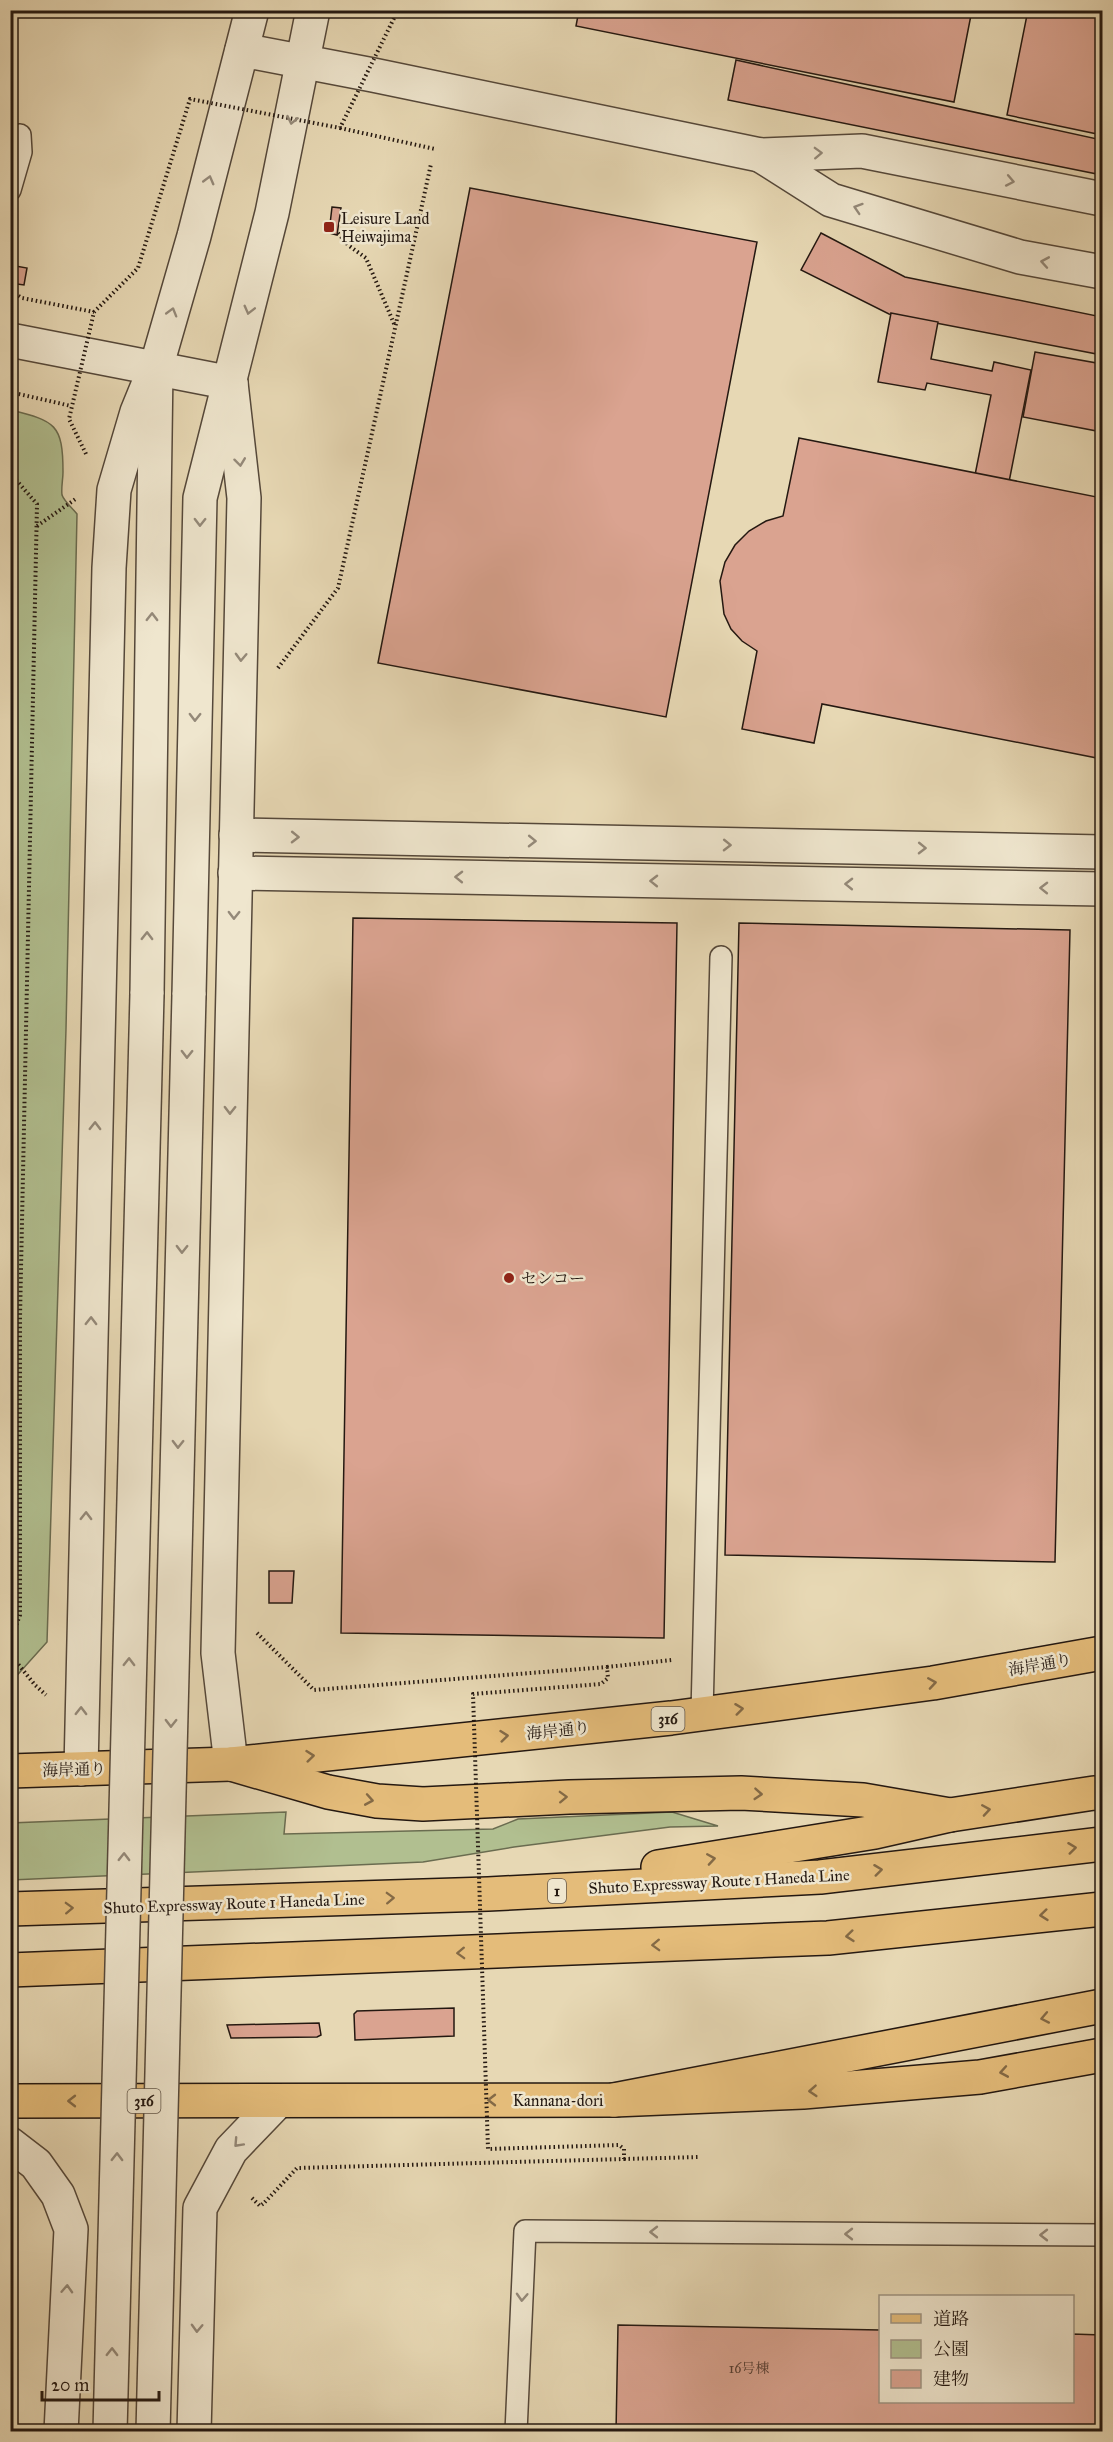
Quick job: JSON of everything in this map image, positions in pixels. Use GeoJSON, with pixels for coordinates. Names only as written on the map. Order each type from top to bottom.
{"type":"FeatureCollection","features":[{"type":"Feature","properties":{"kind":"main road","name":"海岸通り"},"geometry":{"type":"LineString","coordinates":[[10,1771],[231,1764],[671,1718],[933,1683],[1102,1653]]}},
{"type":"Feature","properties":{"kind":"main road"},"geometry":{"type":"LineString","coordinates":[[231,1764],[328,1792],[377,1801],[423,1804],[569,1797],[741,1793],[863,1800],[950,1815]]}},
{"type":"Feature","properties":{"kind":"main road"},"geometry":{"type":"LineString","coordinates":[[488,1894],[874,1832],[950,1815],[1094,1793],[1102,1794]]}},
{"type":"Feature","properties":{"kind":"main road","name":"Shuto Expressway Route 1 Haneda Line"},"geometry":{"type":"LineString","coordinates":[[10,1909],[488,1894],[820,1877],[1102,1844]]}},
{"type":"Feature","properties":{"kind":"main road"},"geometry":{"type":"LineString","coordinates":[[10,1970],[828,1938],[1102,1909]]}},
{"type":"Feature","properties":{"kind":"main road"},"geometry":{"type":"LineString","coordinates":[[614,2100],[1102,2006]]}},
{"type":"Feature","properties":{"kind":"main road","name":"Kannana-dori"},"geometry":{"type":"LineString","coordinates":[[10,2101],[614,2100],[803,2092],[969,2078],[1102,2055]]}},
{"type":"Feature","properties":{"kind":"street"},"geometry":{"type":"LineString","coordinates":[[81,1769],[109,568],[114,490],[137,412],[156,368],[194,236],[252,10]]}},
{"type":"Feature","properties":{"kind":"street"},"geometry":{"type":"LineString","coordinates":[[153,2432],[200,498],[231,383],[272,213],[313,10]]}},
{"type":"Feature","properties":{"kind":"street"},"geometry":{"type":"LineString","coordinates":[[242,50],[760,155],[862,151],[1102,199]]}},
{"type":"Feature","properties":{"kind":"street"},"geometry":{"type":"LineString","coordinates":[[760,155],[831,200],[1020,257],[1102,272]]}},
{"type":"Feature","properties":{"kind":"street"},"geometry":{"type":"LineString","coordinates":[[10,340],[231,383]]}},
{"type":"Feature","properties":{"kind":"street"},"geometry":{"type":"LineString","coordinates":[[110,2432],[147,994],[156,368]]}},
{"type":"Feature","properties":{"kind":"street"},"geometry":{"type":"LineString","coordinates":[[231,383],[244,498],[218,1653],[231,1764]]}},
{"type":"Feature","properties":{"kind":"street"},"geometry":{"type":"LineString","coordinates":[[236,835],[1102,852]]}},
{"type":"Feature","properties":{"kind":"street"},"geometry":{"type":"LineString","coordinates":[[235,873],[1102,889]]}},
{"type":"Feature","properties":{"kind":"street"},"geometry":{"type":"LineString","coordinates":[[194,2432],[200,2208],[231,2150],[278,2101]]}},
{"type":"Feature","properties":{"kind":"street"},"geometry":{"type":"LineString","coordinates":[[10,2144],[36,2164],[58,2195],[71,2229],[61,2432]]}},
{"type":"Feature","properties":{"kind":"lane"},"geometry":{"type":"LineString","coordinates":[[10,147],[20,135],[21,152],[10,190]]}},
{"type":"Feature","properties":{"kind":"lane"},"geometry":{"type":"LineString","coordinates":[[702,1713],[721,957]]}},
{"type":"Feature","properties":{"kind":"lane"},"geometry":{"type":"LineString","coordinates":[[516,2432],[525,2231],[1102,2235]]}},
{"type":"Feature","properties":{"kind":"path"},"geometry":{"type":"LineString","coordinates":[[340,128],[398,10]]}},
{"type":"Feature","properties":{"kind":"path"},"geometry":{"type":"LineString","coordinates":[[86,454],[69,419],[94,312],[138,268],[190,99],[435,149]]}},
{"type":"Feature","properties":{"kind":"path"},"geometry":{"type":"LineString","coordinates":[[276,671],[338,588],[431,164]]}},
{"type":"Feature","properties":{"kind":"path"},"geometry":{"type":"LineString","coordinates":[[338,233],[348,245],[366,258],[395,327]]}},
{"type":"Feature","properties":{"kind":"path"},"geometry":{"type":"LineString","coordinates":[[11,291],[22,298],[94,312]]}},
{"type":"Feature","properties":{"kind":"path"},"geometry":{"type":"LineString","coordinates":[[10,392],[71,406]]}},
{"type":"Feature","properties":{"kind":"path"},"geometry":{"type":"LineString","coordinates":[[10,473],[37,504],[20,1317],[20,1615],[10,1642]]}},
{"type":"Feature","properties":{"kind":"path"},"geometry":{"type":"LineString","coordinates":[[36,527],[86,492]]}},
{"type":"Feature","properties":{"kind":"path"},"geometry":{"type":"LineString","coordinates":[[257,1634],[314,1690],[674,1660]]}},
{"type":"Feature","properties":{"kind":"path"},"geometry":{"type":"LineString","coordinates":[[10,1654],[34,1685]]}},
{"type":"Feature","properties":{"kind":"path"},"geometry":{"type":"LineString","coordinates":[[607,1667],[608,1678],[601,1684],[473,1694],[488,2149],[619,2145],[624,2149],[624,2159]]}},
{"type":"Feature","properties":{"kind":"path"},"geometry":{"type":"LineString","coordinates":[[252,2198],[260,2206],[297,2168],[698,2157]]}},
{"type":"Feature","properties":{"kind":"green space"},"geometry":{"type":"Polygon","coordinates":[[[11,410],[38,418],[54,427],[63,456],[62,495],[77,514],[66,1029],[47,1642],[11,1682],[11,410]]]}},
{"type":"Feature","properties":{"kind":"green space"},"geometry":{"type":"Polygon","coordinates":[[[286,1812],[284,1834],[493,1829],[518,1819],[672,1812],[718,1826],[670,1827],[514,1847],[423,1862],[11,1880],[10,1823],[286,1812]]]}},
{"type":"Feature","properties":{"kind":"building"},"geometry":{"type":"Polygon","coordinates":[[[579,10],[972,10],[954,102],[576,26],[579,10]]]}},
{"type":"Feature","properties":{"kind":"building"},"geometry":{"type":"Polygon","coordinates":[[[1028,10],[1102,10],[1102,135],[1007,115],[1028,10]]]}},
{"type":"Feature","properties":{"kind":"building"},"geometry":{"type":"Polygon","coordinates":[[[736,60],[1102,140],[1102,175],[728,100],[736,60]]]}},
{"type":"Feature","properties":{"kind":"building"},"geometry":{"type":"Polygon","coordinates":[[[470,188],[757,242],[666,717],[378,663],[470,188]]]}},
{"type":"Feature","properties":{"kind":"building"},"geometry":{"type":"Polygon","coordinates":[[[332,207],[341,208],[337,235],[329,233],[332,207]]]}},
{"type":"Feature","properties":{"kind":"building"},"geometry":{"type":"Polygon","coordinates":[[[821,233],[905,277],[1102,317],[1102,355],[889,314],[801,270],[821,233]]]}},
{"type":"Feature","properties":{"kind":"building"},"geometry":{"type":"Polygon","coordinates":[[[10,265],[27,268],[24,285],[10,283],[10,265]]]}},
{"type":"Feature","properties":{"kind":"building"},"geometry":{"type":"Polygon","coordinates":[[[891,313],[938,322],[931,359],[992,371],[994,362],[1031,370],[1009,482],[975,475],[991,395],[927,383],[925,390],[878,382],[891,313]]]}},
{"type":"Feature","properties":{"kind":"building"},"geometry":{"type":"Polygon","coordinates":[[[1035,352],[1102,364],[1102,432],[1023,417],[1035,352]]]}},
{"type":"Feature","properties":{"kind":"building"},"geometry":{"type":"Polygon","coordinates":[[[799,438],[1102,498],[1102,759],[822,704],[814,743],[742,729],[757,651],[742,641],[731,629],[724,614],[720,581],[725,562],[735,545],[749,531],[766,521],[783,516],[799,438]]]}},
{"type":"Feature","properties":{"kind":"building"},"geometry":{"type":"Polygon","coordinates":[[[10,570],[15,570],[17,573],[13,601],[10,601],[10,570]]]}},
{"type":"Feature","properties":{"kind":"building","name":"センコー"},"geometry":{"type":"Polygon","coordinates":[[[353,918],[677,923],[664,1638],[341,1633],[353,918]]]}},
{"type":"Feature","properties":{"kind":"building"},"geometry":{"type":"Polygon","coordinates":[[[739,923],[1070,930],[1055,1562],[725,1555],[739,923]]]}},
{"type":"Feature","properties":{"kind":"building"},"geometry":{"type":"Polygon","coordinates":[[[269,1571],[294,1571],[292,1603],[269,1603],[269,1571]]]}},
{"type":"Feature","properties":{"kind":"building"},"geometry":{"type":"Polygon","coordinates":[[[454,2008],[454,2036],[355,2040],[354,2014],[357,2011],[454,2008]]]}},
{"type":"Feature","properties":{"kind":"building"},"geometry":{"type":"Polygon","coordinates":[[[319,2023],[321,2035],[317,2037],[231,2038],[227,2025],[319,2023]]]}},
{"type":"Feature","properties":{"kind":"building"},"geometry":{"type":"Polygon","coordinates":[[[618,2325],[879,2330],[879,2403],[1074,2403],[1074,2334],[1102,2335],[1102,2432],[616,2432],[618,2325]]]}},
{"type":"Feature","properties":{"kind":"place","name":"Leisure Land Heiwajima"},"geometry":{"type":"Point","coordinates":[329,227]}},
{"type":"Feature","properties":{"kind":"place","name":"センコー"},"geometry":{"type":"Point","coordinates":[509,1278]}}]}
